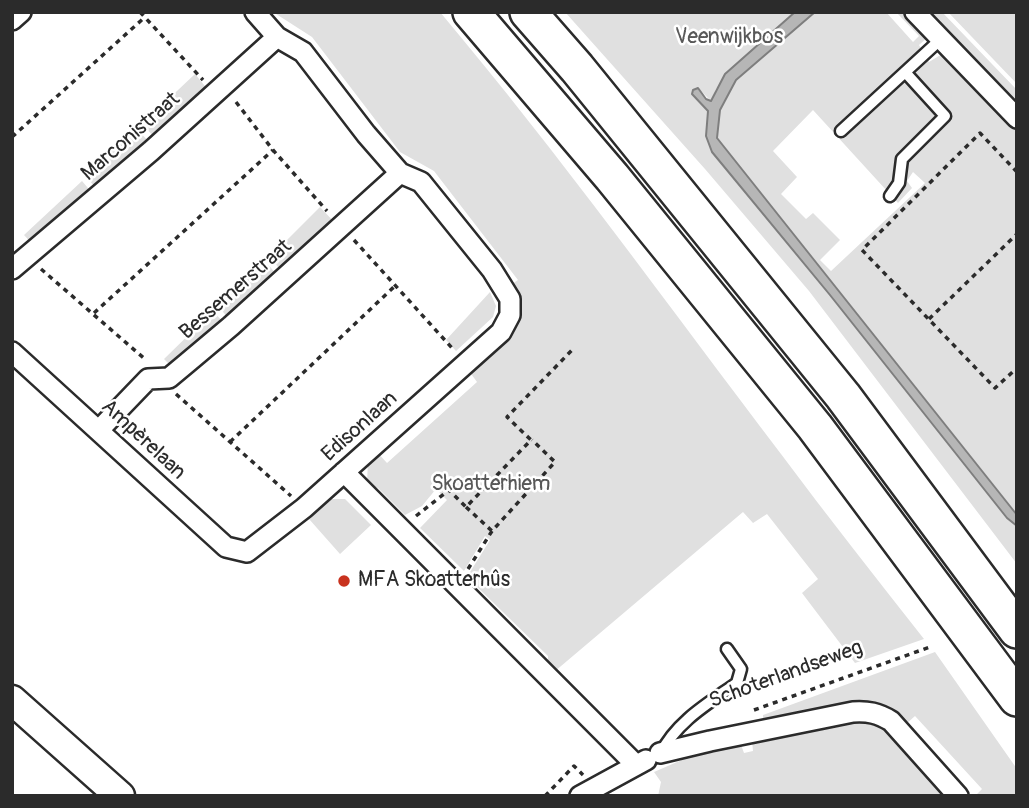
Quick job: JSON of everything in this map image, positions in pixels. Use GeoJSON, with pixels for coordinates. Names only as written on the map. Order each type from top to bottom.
{"type":"FeatureCollection","features":[{"type":"Feature","properties":{"kind":"highway"},"geometry":{"type":"LineString","coordinates":[[471,12],[612,177],[815,427],[1017,698]]}},
{"type":"Feature","properties":{"kind":"highway"},"geometry":{"type":"LineString","coordinates":[[528,12],[577,68],[834,386],[1004,603],[1017,630]]}},
{"type":"Feature","properties":{"kind":"street"},"geometry":{"type":"LineString","coordinates":[[12,20],[21,12]]}},
{"type":"Feature","properties":{"kind":"street"},"geometry":{"type":"LineString","coordinates":[[256,12],[277,37],[303,52],[366,134],[400,173]]}},
{"type":"Feature","properties":{"kind":"street"},"geometry":{"type":"LineString","coordinates":[[915,12],[1017,118]]}},
{"type":"Feature","properties":{"kind":"street","name":"Marconistraat"},"geometry":{"type":"LineString","coordinates":[[12,269],[277,37]]}},
{"type":"Feature","properties":{"kind":"street","name":"Edisonlaan"},"geometry":{"type":"LineString","coordinates":[[247,552],[304,508],[501,332],[511,308],[506,290],[492,270],[421,182],[400,173]]}},
{"type":"Feature","properties":{"kind":"street","name":"Bessemerstraat"},"geometry":{"type":"LineString","coordinates":[[99,430],[148,379],[169,378],[258,302],[400,173]]}},
{"type":"Feature","properties":{"kind":"street","name":"Ampèrelaan"},"geometry":{"type":"LineString","coordinates":[[12,352],[226,547],[247,552]]}},
{"type":"Feature","properties":{"kind":"street"},"geometry":{"type":"LineString","coordinates":[[344,472],[636,765]]}},
{"type":"Feature","properties":{"kind":"street"},"geometry":{"type":"LineString","coordinates":[[12,700],[120,796]]}},
{"type":"Feature","properties":{"kind":"street"},"geometry":{"type":"LineString","coordinates":[[660,753],[721,738],[867,711],[879,713],[891,721],[958,796]]}},
{"type":"Feature","properties":{"kind":"street","name":"Schoterlandseweg"},"geometry":{"type":"LineString","coordinates":[[593,792],[636,765],[709,726]]}},
{"type":"Feature","properties":{"kind":"lane"},"geometry":{"type":"LineString","coordinates":[[841,131],[941,39]]}},
{"type":"Feature","properties":{"kind":"lane"},"geometry":{"type":"LineString","coordinates":[[890,196],[899,183],[902,159],[945,116],[905,72]]}},
{"type":"Feature","properties":{"kind":"lane","name":"Schoterlandseweg"},"geometry":{"type":"LineString","coordinates":[[660,753],[667,740],[693,714],[737,683],[741,669],[727,649]]}},
{"type":"Feature","properties":{"kind":"path"},"geometry":{"type":"LineString","coordinates":[[140,12],[215,94]]}},
{"type":"Feature","properties":{"kind":"path"},"geometry":{"type":"LineString","coordinates":[[12,137],[145,17]]}},
{"type":"Feature","properties":{"kind":"path"},"geometry":{"type":"LineString","coordinates":[[1017,172],[980,133],[862,250],[995,388],[1017,368]]}},
{"type":"Feature","properties":{"kind":"path"},"geometry":{"type":"LineString","coordinates":[[94,313],[273,150]]}},
{"type":"Feature","properties":{"kind":"path"},"geometry":{"type":"LineString","coordinates":[[929,319],[1017,234]]}},
{"type":"Feature","properties":{"kind":"path"},"geometry":{"type":"LineString","coordinates":[[230,442],[396,285]]}},
{"type":"Feature","properties":{"kind":"path"},"geometry":{"type":"LineString","coordinates":[[458,586],[492,531],[555,463],[507,417],[573,349]]}},
{"type":"Feature","properties":{"kind":"path"},"geometry":{"type":"LineString","coordinates":[[466,507],[531,440]]}},
{"type":"Feature","properties":{"kind":"path"},"geometry":{"type":"LineString","coordinates":[[400,528],[449,490],[492,531]]}},
{"type":"Feature","properties":{"kind":"path","name":"Schoterlandseweg"},"geometry":{"type":"LineString","coordinates":[[748,712],[930,647]]}},
{"type":"Feature","properties":{"kind":"green space","name":"Skoatterhiem"},"geometry":{"type":"Polygon","coordinates":[[[273,12],[440,12],[571,175],[816,501],[924,639],[855,663],[802,593],[818,579],[767,514],[753,523],[743,512],[554,672],[548,665],[548,656],[467,577],[490,540],[485,536],[464,571],[420,528],[447,500],[436,489],[422,506],[405,515],[378,488],[367,484],[368,459],[377,452],[387,463],[477,382],[469,371],[507,337],[512,284],[518,280],[434,171],[400,152],[312,37],[273,12]]]}},
{"type":"Feature","properties":{"kind":"green space","name":"Veenwijkbos"},"geometry":{"type":"Polygon","coordinates":[[[565,12],[800,12],[716,89],[711,101],[700,90],[694,97],[708,111],[712,152],[830,295],[1007,518],[1017,526],[1017,564],[809,291],[565,12]]]}},
{"type":"Feature","properties":{"kind":"green space"},"geometry":{"type":"Polygon","coordinates":[[[815,12],[886,12],[913,42],[919,36],[896,12],[909,12],[928,37],[919,45],[929,62],[947,51],[1017,125],[1017,514],[717,138],[720,110],[736,80],[815,12]],[[813,110],[773,151],[797,177],[781,194],[806,219],[813,213],[840,240],[820,260],[831,271],[925,183],[913,172],[907,181],[912,188],[898,203],[813,110]]]}},
{"type":"Feature","properties":{"kind":"green space"},"geometry":{"type":"Polygon","coordinates":[[[922,12],[942,12],[1017,90],[1017,110],[922,12]]]}},
{"type":"Feature","properties":{"kind":"green space"},"geometry":{"type":"Polygon","coordinates":[[[948,12],[1017,12],[1017,84],[948,12]]]}},
{"type":"Feature","properties":{"kind":"green space"},"geometry":{"type":"Polygon","coordinates":[[[195,74],[209,91],[156,139],[142,124],[195,74]]]}},
{"type":"Feature","properties":{"kind":"green space"},"geometry":{"type":"Polygon","coordinates":[[[136,128],[151,144],[98,190],[86,177],[136,128]]]}},
{"type":"Feature","properties":{"kind":"green space"},"geometry":{"type":"Polygon","coordinates":[[[82,181],[93,194],[34,246],[24,235],[82,181]]]}},
{"type":"Feature","properties":{"kind":"green space"},"geometry":{"type":"Polygon","coordinates":[[[320,207],[336,224],[282,272],[270,257],[320,207]]]}},
{"type":"Feature","properties":{"kind":"green space"},"geometry":{"type":"Polygon","coordinates":[[[265,261],[278,276],[229,319],[218,306],[265,261]]]}},
{"type":"Feature","properties":{"kind":"green space"},"geometry":{"type":"Polygon","coordinates":[[[490,292],[496,306],[493,317],[456,351],[446,340],[490,292]]]}},
{"type":"Feature","properties":{"kind":"green space"},"geometry":{"type":"Polygon","coordinates":[[[213,311],[224,323],[172,367],[164,359],[213,311]]]}},
{"type":"Feature","properties":{"kind":"green space"},"geometry":{"type":"Polygon","coordinates":[[[331,499],[345,499],[371,525],[340,554],[309,519],[331,499]]]}},
{"type":"Feature","properties":{"kind":"green space"},"geometry":{"type":"Polygon","coordinates":[[[935,652],[1017,769],[1017,796],[975,796],[982,789],[915,716],[905,725],[883,708],[870,703],[855,702],[763,721],[763,715],[935,652]]]}},
{"type":"Feature","properties":{"kind":"green space"},"geometry":{"type":"Polygon","coordinates":[[[857,719],[875,720],[892,735],[946,796],[658,796],[661,782],[654,772],[684,759],[740,742],[744,753],[753,751],[752,740],[857,719]]]}},
{"type":"Feature","properties":{"kind":"shaded area"},"geometry":{"type":"Polygon","coordinates":[[[795,12],[815,12],[736,80],[720,110],[717,138],[1017,515],[1017,526],[1007,518],[830,295],[712,152],[706,136],[708,111],[692,94],[693,90],[698,88],[706,99],[711,101],[725,74],[795,12]]]}},
{"type":"Feature","properties":{"kind":"place","name":"MFA Skoatterhûs"},"geometry":{"type":"Point","coordinates":[344,581]}}]}
